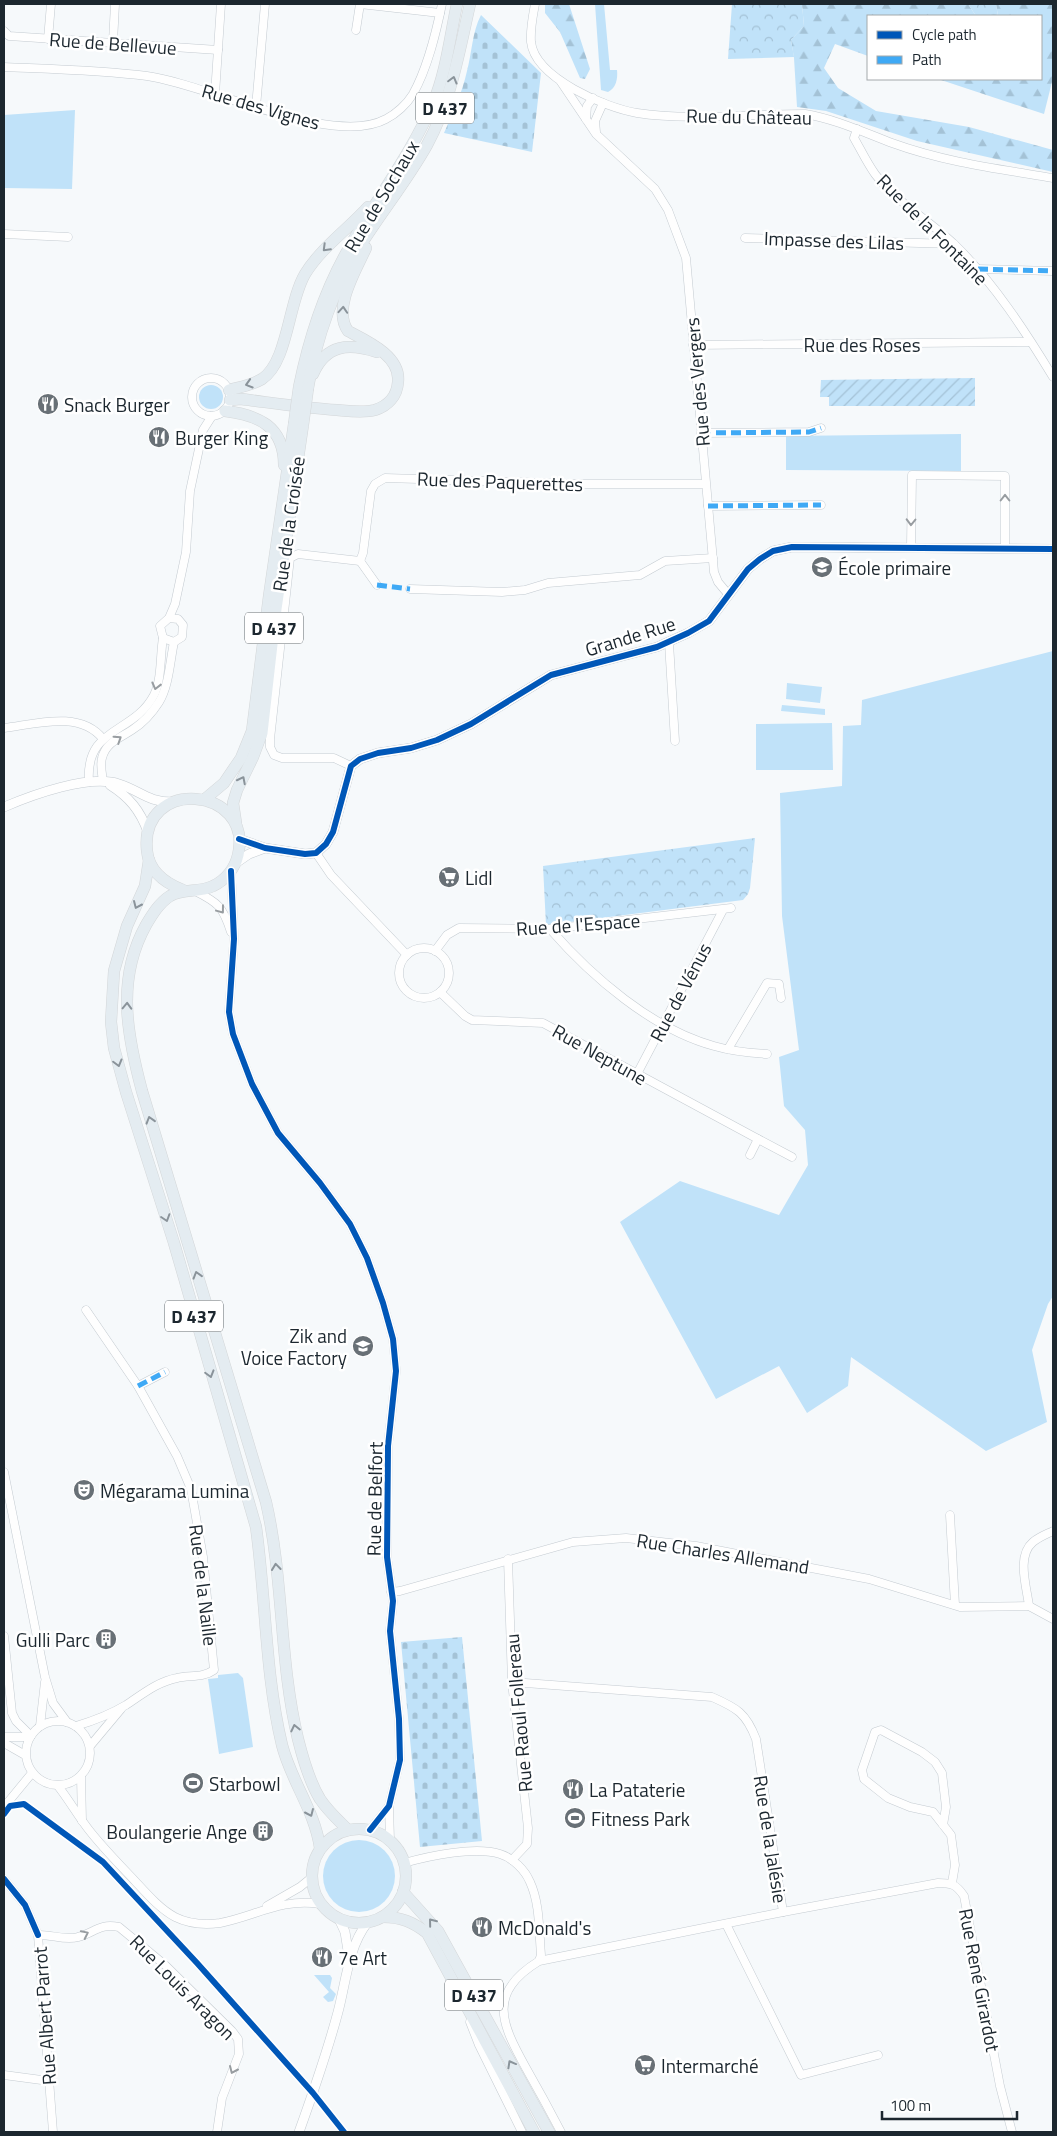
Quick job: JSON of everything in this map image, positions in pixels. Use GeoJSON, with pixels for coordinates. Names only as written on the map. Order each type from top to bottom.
{"type":"FeatureCollection","features":[{"type":"Feature","properties":{"kind":"main road","name":"Rue de Sochaux"},"geometry":{"type":"LineString","coordinates":[[304,387],[311,334],[326,292],[348,249],[416,139],[434,102],[457,4]]}},
{"type":"Feature","properties":{"kind":"main road","name":"Rue de Sochaux"},"geometry":{"type":"LineString","coordinates":[[304,387],[325,321],[349,266],[362,243],[427,145],[446,104],[470,4]]}},
{"type":"Feature","properties":{"kind":"main road"},"geometry":{"type":"LineString","coordinates":[[228,400],[274,368],[294,298],[305,275],[318,256],[384,189]]}},
{"type":"Feature","properties":{"kind":"main road"},"geometry":{"type":"LineString","coordinates":[[228,400],[241,399],[314,409],[357,412],[373,411],[389,402],[398,387],[399,376],[394,365],[385,354],[348,330],[344,325],[342,306],[368,243],[392,200]]}},
{"type":"Feature","properties":{"kind":"main road"},"geometry":{"type":"LineString","coordinates":[[304,387],[317,366],[326,356],[339,349],[350,346],[385,354]]}},
{"type":"Feature","properties":{"kind":"main road","name":"D 437"},"geometry":{"type":"LineString","coordinates":[[205,799],[224,783],[241,758],[252,731],[284,491],[304,387]]}},
{"type":"Feature","properties":{"kind":"main road"},"geometry":{"type":"LineString","coordinates":[[228,400],[245,414],[260,419],[273,430],[280,441],[284,455],[284,491]]}},
{"type":"Feature","properties":{"kind":"main road","name":"Rue de la Croisée"},"geometry":{"type":"LineString","coordinates":[[236,827],[233,803],[262,733],[298,424]]}},
{"type":"Feature","properties":{"kind":"main road"},"geometry":{"type":"LineString","coordinates":[[189,798],[205,799],[218,805],[229,815],[236,827],[239,839],[234,867],[215,885],[189,890],[170,885],[159,877],[149,858],[146,843],[148,832],[157,814],[173,802],[189,798]]}},
{"type":"Feature","properties":{"kind":"main road","name":"D 437"},"geometry":{"type":"LineString","coordinates":[[149,858],[145,886],[127,926],[114,970],[111,1022],[114,1048],[174,1243],[256,1526],[274,1708],[283,1747],[294,1779],[318,1832],[320,1848]]}},
{"type":"Feature","properties":{"kind":"main road","name":"D 437"},"geometry":{"type":"LineString","coordinates":[[189,890],[164,900],[140,937],[132,958],[128,983],[126,1011],[128,1039],[266,1502],[275,1549],[289,1696],[301,1750],[319,1798],[348,1830]]}},
{"type":"Feature","properties":{"kind":"main road"},"geometry":{"type":"LineString","coordinates":[[348,1830],[370,1830],[390,1841],[398,1850],[404,1863],[406,1881],[403,1892],[392,1910],[383,1917],[367,1923],[353,1923],[339,1919],[329,1913],[320,1904],[312,1887],[311,1878],[314,1862],[320,1848],[338,1834],[348,1830]]}},
{"type":"Feature","properties":{"kind":"main road","name":"D 437"},"geometry":{"type":"LineString","coordinates":[[403,1892],[438,1930],[548,2132]]}},
{"type":"Feature","properties":{"kind":"main road","name":"D 437"},"geometry":{"type":"LineString","coordinates":[[383,1917],[398,1917],[414,1923],[427,1934],[534,2132]]}},
{"type":"Feature","properties":{"kind":"street"},"geometry":{"type":"LineString","coordinates":[[48,39],[51,4]]}},
{"type":"Feature","properties":{"kind":"street"},"geometry":{"type":"LineString","coordinates":[[113,42],[115,4]]}},
{"type":"Feature","properties":{"kind":"street"},"geometry":{"type":"LineString","coordinates":[[215,94],[221,4]]}},
{"type":"Feature","properties":{"kind":"street"},"geometry":{"type":"LineString","coordinates":[[256,107],[265,4]]}},
{"type":"Feature","properties":{"kind":"street"},"geometry":{"type":"LineString","coordinates":[[356,30],[360,4],[440,13]]}},
{"type":"Feature","properties":{"kind":"street","name":"Rue des Vignes"},"geometry":{"type":"LineString","coordinates":[[4,66],[148,76],[185,84],[256,107],[326,125],[350,126],[370,124],[385,120],[400,109],[413,94],[424,66],[442,4]]}},
{"type":"Feature","properties":{"kind":"street","name":"Rue du Château"},"geometry":{"type":"LineString","coordinates":[[536,4],[531,43],[537,55],[560,81],[603,103],[636,113],[653,115],[805,114],[857,129],[892,143],[963,163],[1053,178]]}},
{"type":"Feature","properties":{"kind":"street","name":"Rue de Bellevue"},"geometry":{"type":"LineString","coordinates":[[6,33],[48,39],[218,50]]}},
{"type":"Feature","properties":{"kind":"street","name":"Rue des Vergers"},"geometry":{"type":"LineString","coordinates":[[560,81],[596,134],[655,189],[668,210],[686,258],[713,558],[718,582],[728,594]]}},
{"type":"Feature","properties":{"kind":"street"},"geometry":{"type":"LineString","coordinates":[[586,120],[587,106],[593,98]]}},
{"type":"Feature","properties":{"kind":"street"},"geometry":{"type":"LineString","coordinates":[[596,134],[594,121],[603,103]]}},
{"type":"Feature","properties":{"kind":"street","name":"Rue de la Fontaine"},"geometry":{"type":"LineString","coordinates":[[857,129],[854,138],[876,175],[954,244],[978,269],[1053,376]]}},
{"type":"Feature","properties":{"kind":"street"},"geometry":{"type":"LineString","coordinates":[[4,234],[68,237]]}},
{"type":"Feature","properties":{"kind":"street","name":"Impasse des Lilas"},"geometry":{"type":"LineString","coordinates":[[745,238],[954,244]]}},
{"type":"Feature","properties":{"kind":"street"},"geometry":{"type":"LineString","coordinates":[[978,269],[1053,271]]}},
{"type":"Feature","properties":{"kind":"street","name":"Rue des Roses"},"geometry":{"type":"LineString","coordinates":[[693,345],[1030,342]]}},
{"type":"Feature","properties":{"kind":"street"},"geometry":{"type":"LineString","coordinates":[[89,782],[89,767],[93,751],[103,739],[144,708],[154,694],[163,638],[160,626],[169,618],[175,604],[186,552],[190,491],[203,430],[212,416],[228,400],[226,385],[217,379],[202,380],[192,396],[193,402],[200,412],[203,430]]}},
{"type":"Feature","properties":{"kind":"street"},"geometry":{"type":"LineString","coordinates":[[200,412],[212,416]]}},
{"type":"Feature","properties":{"kind":"street"},"geometry":{"type":"LineString","coordinates":[[701,433],[809,432],[821,428]]}},
{"type":"Feature","properties":{"kind":"street"},"geometry":{"type":"LineString","coordinates":[[911,547],[912,476],[1005,476],[1006,547]]}},
{"type":"Feature","properties":{"kind":"street","name":"Rue des Paquerettes"},"geometry":{"type":"LineString","coordinates":[[360,561],[363,553],[371,491],[375,484],[385,478],[580,484],[705,484]]}},
{"type":"Feature","properties":{"kind":"street"},"geometry":{"type":"LineString","coordinates":[[708,506],[821,505]]}},
{"type":"Feature","properties":{"kind":"street","name":"Grande Rue"},"geometry":{"type":"LineString","coordinates":[[351,766],[360,758],[411,748],[455,732],[551,675],[669,643],[709,621],[748,569],[773,551],[792,547],[1006,547],[1053,549]]}},
{"type":"Feature","properties":{"kind":"street"},"geometry":{"type":"LineString","coordinates":[[239,839],[265,848],[305,854],[316,852],[326,844],[333,832],[351,766],[334,758],[282,758],[274,755],[270,747],[290,558],[298,554],[360,561],[378,585]]}},
{"type":"Feature","properties":{"kind":"street"},"geometry":{"type":"LineString","coordinates":[[410,589],[502,592],[525,590],[548,583],[640,575],[664,561],[713,558]]}},
{"type":"Feature","properties":{"kind":"street"},"geometry":{"type":"LineString","coordinates":[[163,638],[174,642],[179,640],[184,633],[183,625],[178,619],[175,604]]}},
{"type":"Feature","properties":{"kind":"street"},"geometry":{"type":"LineString","coordinates":[[169,618],[178,619]]}},
{"type":"Feature","properties":{"kind":"street"},"geometry":{"type":"LineString","coordinates":[[103,781],[101,759],[105,750],[111,743],[133,730],[147,718],[160,700],[164,692],[174,642]]}},
{"type":"Feature","properties":{"kind":"street"},"geometry":{"type":"LineString","coordinates":[[669,643],[675,742]]}},
{"type":"Feature","properties":{"kind":"street"},"geometry":{"type":"LineString","coordinates":[[4,728],[72,721],[90,727],[103,739]]}},
{"type":"Feature","properties":{"kind":"street"},"geometry":{"type":"LineString","coordinates":[[103,781],[122,792],[132,802],[144,819],[148,832]]}},
{"type":"Feature","properties":{"kind":"street"},"geometry":{"type":"LineString","coordinates":[[4,807],[47,790],[103,781],[119,784],[158,802],[173,802]]}},
{"type":"Feature","properties":{"kind":"street"},"geometry":{"type":"LineString","coordinates":[[234,939],[234,867],[249,854],[265,848]]}},
{"type":"Feature","properties":{"kind":"street"},"geometry":{"type":"LineString","coordinates":[[316,852],[331,875],[407,955]]}},
{"type":"Feature","properties":{"kind":"street"},"geometry":{"type":"LineString","coordinates":[[189,890],[213,900],[225,912],[234,939]]}},
{"type":"Feature","properties":{"kind":"street","name":"Rue de l'Espace"},"geometry":{"type":"LineString","coordinates":[[434,951],[447,935],[459,928],[550,929],[727,909]]}},
{"type":"Feature","properties":{"kind":"street","name":"Rue de Vénus"},"geometry":{"type":"LineString","coordinates":[[637,1074],[727,909]]}},
{"type":"Feature","properties":{"kind":"street"},"geometry":{"type":"LineString","coordinates":[[550,929],[595,976],[663,1025],[712,1046],[767,1054]]}},
{"type":"Feature","properties":{"kind":"street","name":"Rue de Belfort"},"geometry":{"type":"LineString","coordinates":[[234,939],[229,1012],[233,1034],[252,1084],[278,1133],[320,1183],[350,1224],[367,1258],[383,1303],[392,1339],[396,1371],[388,1446],[387,1522],[388,1574],[392,1592],[390,1631],[399,1720],[400,1760],[389,1806],[390,1841]]}},
{"type":"Feature","properties":{"kind":"street"},"geometry":{"type":"LineString","coordinates":[[418,949],[434,951],[440,955],[448,967],[447,981],[440,992],[424,998],[416,997],[403,986],[399,970],[402,962],[407,955],[418,949]]}},
{"type":"Feature","properties":{"kind":"street"},"geometry":{"type":"LineString","coordinates":[[728,1049],[767,983],[779,984],[781,998]]}},
{"type":"Feature","properties":{"kind":"street","name":"Rue Neptune"},"geometry":{"type":"LineString","coordinates":[[440,992],[464,1016],[472,1020],[543,1023],[792,1157]]}},
{"type":"Feature","properties":{"kind":"street"},"geometry":{"type":"LineString","coordinates":[[750,1155],[758,1139]]}},
{"type":"Feature","properties":{"kind":"street","name":"Rue de la Naille"},"geometry":{"type":"LineString","coordinates":[[86,1310],[138,1386],[177,1456],[191,1489],[203,1557],[214,1670],[204,1675],[176,1678],[156,1685],[124,1706]]}},
{"type":"Feature","properties":{"kind":"street"},"geometry":{"type":"LineString","coordinates":[[138,1386],[165,1372]]}},
{"type":"Feature","properties":{"kind":"street"},"geometry":{"type":"LineString","coordinates":[[4,1472],[45,1677],[54,1703],[67,1722]]}},
{"type":"Feature","properties":{"kind":"street"},"geometry":{"type":"LineString","coordinates":[[950,1515],[955,1605]]}},
{"type":"Feature","properties":{"kind":"street"},"geometry":{"type":"LineString","coordinates":[[1029,1606],[1024,1565],[1025,1555],[1032,1543],[1053,1530]]}},
{"type":"Feature","properties":{"kind":"street","name":"Rue Charles Allemand"},"geometry":{"type":"LineString","coordinates":[[392,1592],[400,1592],[508,1559],[573,1542],[626,1538],[696,1546],[869,1579],[955,1605],[969,1607],[1029,1606],[1053,1619]]}},
{"type":"Feature","properties":{"kind":"street","name":"Rue Raoul Follereau"},"geometry":{"type":"LineString","coordinates":[[508,1559],[512,1682],[528,1828],[527,1844],[512,1860]]}},
{"type":"Feature","properties":{"kind":"street"},"geometry":{"type":"LineString","coordinates":[[4,1636],[12,1714],[30,1736]]}},
{"type":"Feature","properties":{"kind":"street"},"geometry":{"type":"LineString","coordinates":[[40,1726],[45,1677]]}},
{"type":"Feature","properties":{"kind":"street","name":"Rue de la Jalésie"},"geometry":{"type":"LineString","coordinates":[[512,1682],[712,1698],[732,1706],[749,1721],[756,1739],[783,1912],[539,1961],[514,1979],[508,1988],[505,1998],[503,2012],[506,2027],[512,2043],[561,2132]]}},
{"type":"Feature","properties":{"kind":"street"},"geometry":{"type":"LineString","coordinates":[[76,1726],[124,1706]]}},
{"type":"Feature","properties":{"kind":"street"},"geometry":{"type":"LineString","coordinates":[[90,1746],[124,1706]]}},
{"type":"Feature","properties":{"kind":"street"},"geometry":{"type":"LineString","coordinates":[[48,1722],[67,1722],[76,1726],[87,1738],[90,1746],[90,1762],[81,1777],[72,1783],[58,1786],[40,1781],[32,1773],[27,1765],[26,1745],[30,1736],[40,1726],[48,1722]]}},
{"type":"Feature","properties":{"kind":"street"},"geometry":{"type":"LineString","coordinates":[[943,1825],[946,1807],[942,1773],[934,1762],[922,1752],[881,1730],[875,1732],[862,1770],[864,1779],[888,1798],[910,1807],[932,1812],[951,1835],[955,1865],[952,1883]]}},
{"type":"Feature","properties":{"kind":"street"},"geometry":{"type":"LineString","coordinates":[[4,1737],[30,1736]]}},
{"type":"Feature","properties":{"kind":"street"},"geometry":{"type":"LineString","coordinates":[[4,1743],[25,1755]]}},
{"type":"Feature","properties":{"kind":"street"},"geometry":{"type":"LineString","coordinates":[[4,1807],[32,1773]]}},
{"type":"Feature","properties":{"kind":"street"},"geometry":{"type":"LineString","coordinates":[[81,1777],[82,1821]]}},
{"type":"Feature","properties":{"kind":"street"},"geometry":{"type":"LineString","coordinates":[[58,1786],[94,1837],[145,1892],[174,1917],[190,1923],[215,1924],[260,1910],[306,1902],[320,1904]]}},
{"type":"Feature","properties":{"kind":"street","name":"Rue de Belfort"},"geometry":{"type":"LineString","coordinates":[[370,1830],[389,1806]]}},
{"type":"Feature","properties":{"kind":"street"},"geometry":{"type":"LineString","coordinates":[[404,1863],[430,1857],[476,1852],[500,1854],[512,1860],[524,1871],[533,1890],[541,1955],[539,1961]]}},
{"type":"Feature","properties":{"kind":"street"},"geometry":{"type":"LineString","coordinates":[[260,1910],[300,1887],[311,1878]]}},
{"type":"Feature","properties":{"kind":"street","name":"Rue Albert Parrot"},"geometry":{"type":"LineString","coordinates":[[4,1879],[25,1905],[38,1936],[53,2132]]}},
{"type":"Feature","properties":{"kind":"street","name":"Rue René Girardot"},"geometry":{"type":"LineString","coordinates":[[783,1912],[938,1883],[952,1883],[964,1896],[1000,2086],[1012,2132]]}},
{"type":"Feature","properties":{"kind":"street"},"geometry":{"type":"LineString","coordinates":[[339,1919],[345,1932],[350,1962]]}},
{"type":"Feature","properties":{"kind":"street"},"geometry":{"type":"LineString","coordinates":[[299,2132],[338,2012],[350,1962],[360,1933],[367,1923]]}},
{"type":"Feature","properties":{"kind":"street"},"geometry":{"type":"LineString","coordinates":[[726,1924],[801,2074],[878,2055]]}},
{"type":"Feature","properties":{"kind":"street","name":"Rue Louis Aragon"},"geometry":{"type":"LineString","coordinates":[[38,1936],[46,1934],[72,1938],[80,1937],[96,1928],[110,1925],[120,1927],[165,1965],[232,2031],[238,2039],[239,2054],[222,2098],[217,2132]]}},
{"type":"Feature","properties":{"kind":"street"},"geometry":{"type":"LineString","coordinates":[[456,1985],[478,2046],[522,2132]]}},
{"type":"Feature","properties":{"kind":"street"},"geometry":{"type":"LineString","coordinates":[[4,2075],[49,2081]]}},
{"type":"Feature","properties":{"kind":"green space"},"geometry":{"type":"Polygon","coordinates":[[[545,4],[569,4],[590,69],[585,79],[580,78],[560,32],[545,13],[545,4]]]}},
{"type":"Feature","properties":{"kind":"green space"},"geometry":{"type":"Polygon","coordinates":[[[595,4],[604,4],[610,70],[617,70],[616,83],[608,92],[601,90],[595,4]]]}},
{"type":"Feature","properties":{"kind":"green space"},"geometry":{"type":"Polygon","coordinates":[[[732,4],[802,4],[804,26],[791,40],[794,57],[728,59],[732,4]]]}},
{"type":"Feature","properties":{"kind":"green space"},"geometry":{"type":"Polygon","coordinates":[[[802,4],[968,4],[975,15],[867,15],[867,56],[835,44],[824,68],[838,88],[876,111],[969,127],[1053,150],[1053,172],[917,141],[826,111],[797,107],[791,40],[804,26],[802,4]]]}},
{"type":"Feature","properties":{"kind":"green space"},"geometry":{"type":"Polygon","coordinates":[[[968,4],[996,4],[998,15],[975,15],[968,4]]]}},
{"type":"Feature","properties":{"kind":"green space"},"geometry":{"type":"Polygon","coordinates":[[[996,4],[1053,4],[1053,78],[1044,114],[941,80],[1042,80],[1042,15],[998,15],[996,4]]]}},
{"type":"Feature","properties":{"kind":"green space"},"geometry":{"type":"Polygon","coordinates":[[[481,15],[541,73],[532,152],[444,133],[463,87],[476,28],[481,15]]]}},
{"type":"Feature","properties":{"kind":"green space"},"geometry":{"type":"Polygon","coordinates":[[[75,110],[72,189],[4,188],[4,115],[75,110]]]}},
{"type":"Feature","properties":{"kind":"green space"},"geometry":{"type":"Polygon","coordinates":[[[975,378],[975,406],[829,406],[829,397],[820,397],[821,380],[975,378]]]}},
{"type":"Feature","properties":{"kind":"green space"},"geometry":{"type":"Polygon","coordinates":[[[211,385],[220,388],[223,397],[220,406],[211,409],[202,406],[199,397],[202,388],[211,385]]]}},
{"type":"Feature","properties":{"kind":"green space"},"geometry":{"type":"Polygon","coordinates":[[[961,434],[961,471],[786,470],[786,436],[961,434]]]}},
{"type":"Feature","properties":{"kind":"green space"},"geometry":{"type":"Polygon","coordinates":[[[1053,651],[1053,1296],[1048,1304],[1032,1350],[1047,1422],[986,1451],[851,1357],[848,1386],[807,1413],[779,1366],[716,1399],[620,1222],[680,1181],[779,1215],[808,1165],[805,1130],[784,1106],[779,1057],[799,1050],[782,916],[780,793],[842,786],[843,726],[861,725],[862,700],[1053,651]]]}},
{"type":"Feature","properties":{"kind":"green space"},"geometry":{"type":"Polygon","coordinates":[[[787,683],[822,687],[820,703],[786,699],[787,683]]]}},
{"type":"Feature","properties":{"kind":"green space"},"geometry":{"type":"Polygon","coordinates":[[[782,705],[825,709],[825,715],[781,711],[782,705]]]}},
{"type":"Feature","properties":{"kind":"green space"},"geometry":{"type":"Polygon","coordinates":[[[832,723],[833,770],[756,770],[756,724],[832,723]]]}},
{"type":"Feature","properties":{"kind":"green space"},"geometry":{"type":"Polygon","coordinates":[[[755,838],[750,888],[743,900],[546,925],[543,866],[755,838]]]}},
{"type":"Feature","properties":{"kind":"green space"},"geometry":{"type":"Polygon","coordinates":[[[462,1637],[482,1841],[420,1847],[401,1642],[462,1637]]]}},
{"type":"Feature","properties":{"kind":"green space"},"geometry":{"type":"Polygon","coordinates":[[[238,1673],[243,1678],[253,1747],[219,1754],[208,1679],[218,1678],[218,1675],[238,1673]]]}},
{"type":"Feature","properties":{"kind":"green space"},"geometry":{"type":"Polygon","coordinates":[[[359,1840],[379,1846],[389,1856],[395,1876],[389,1896],[379,1906],[359,1912],[339,1906],[329,1896],[323,1876],[329,1856],[339,1846],[359,1840]]]}},
{"type":"Feature","properties":{"kind":"green space"},"geometry":{"type":"Polygon","coordinates":[[[314,1975],[330,1975],[332,1978],[330,1988],[336,1994],[333,2001],[328,2002],[323,1997],[329,1992],[314,1975]]]}},
{"type":"Feature","properties":{"kind":"marked path"},"geometry":{"type":"LineString","coordinates":[[978,269],[1053,271]]}},
{"type":"Feature","properties":{"kind":"marked path"},"geometry":{"type":"LineString","coordinates":[[701,433],[809,432],[821,428]]}},
{"type":"Feature","properties":{"kind":"marked path"},"geometry":{"type":"LineString","coordinates":[[708,506],[821,505]]}},
{"type":"Feature","properties":{"kind":"marked path"},"geometry":{"type":"LineString","coordinates":[[377,585],[410,589]]}},
{"type":"Feature","properties":{"kind":"marked path"},"geometry":{"type":"LineString","coordinates":[[138,1386],[165,1372]]}},
{"type":"Feature","properties":{"kind":"cycle path"},"geometry":{"type":"LineString","coordinates":[[239,839],[265,848],[305,854],[316,853],[326,844],[333,832],[351,766],[360,759],[378,753],[411,748],[437,740],[471,724],[551,675],[657,647],[688,633],[709,621],[748,569],[773,551],[792,547],[1053,549]]}},
{"type":"Feature","properties":{"kind":"cycle path"},"geometry":{"type":"LineString","coordinates":[[231,871],[234,939],[229,1012],[233,1034],[252,1084],[278,1133],[320,1183],[350,1224],[367,1258],[393,1339],[396,1371],[388,1446],[387,1557],[393,1601],[390,1631],[399,1719],[400,1760],[389,1806],[370,1830]]}},
{"type":"Feature","properties":{"kind":"cycle path"},"geometry":{"type":"LineString","coordinates":[[4,1814],[10,1806],[24,1804],[103,1862],[197,1963],[313,2093],[344,2132]]}},
{"type":"Feature","properties":{"kind":"cycle path"},"geometry":{"type":"LineString","coordinates":[[4,1879],[25,1905],[38,1935]]}},
{"type":"Feature","properties":{"kind":"place","name":"Snack Burger"},"geometry":{"type":"Point","coordinates":[48,404]}},
{"type":"Feature","properties":{"kind":"place","name":"Burger King"},"geometry":{"type":"Point","coordinates":[159,437]}},
{"type":"Feature","properties":{"kind":"place","name":"École primaire"},"geometry":{"type":"Point","coordinates":[822,567]}},
{"type":"Feature","properties":{"kind":"place","name":"Lidl"},"geometry":{"type":"Point","coordinates":[449,877]}},
{"type":"Feature","properties":{"kind":"place","name":"Zik and Voice Factory"},"geometry":{"type":"Point","coordinates":[363,1346]}},
{"type":"Feature","properties":{"kind":"place","name":"Mégarama Lumina"},"geometry":{"type":"Point","coordinates":[84,1490]}},
{"type":"Feature","properties":{"kind":"place","name":"Gulli Parc"},"geometry":{"type":"Point","coordinates":[106,1639]}},
{"type":"Feature","properties":{"kind":"place","name":"Starbowl"},"geometry":{"type":"Point","coordinates":[193,1783]}},
{"type":"Feature","properties":{"kind":"place","name":"La Pataterie"},"geometry":{"type":"Point","coordinates":[573,1789]}},
{"type":"Feature","properties":{"kind":"place","name":"Fitness Park"},"geometry":{"type":"Point","coordinates":[575,1818]}},
{"type":"Feature","properties":{"kind":"place","name":"Boulangerie Ange"},"geometry":{"type":"Point","coordinates":[263,1831]}},
{"type":"Feature","properties":{"kind":"place","name":"McDonald's"},"geometry":{"type":"Point","coordinates":[482,1927]}},
{"type":"Feature","properties":{"kind":"place","name":"7e Art"},"geometry":{"type":"Point","coordinates":[322,1957]}},
{"type":"Feature","properties":{"kind":"place","name":"Intermarché"},"geometry":{"type":"Point","coordinates":[645,2065]}}]}
